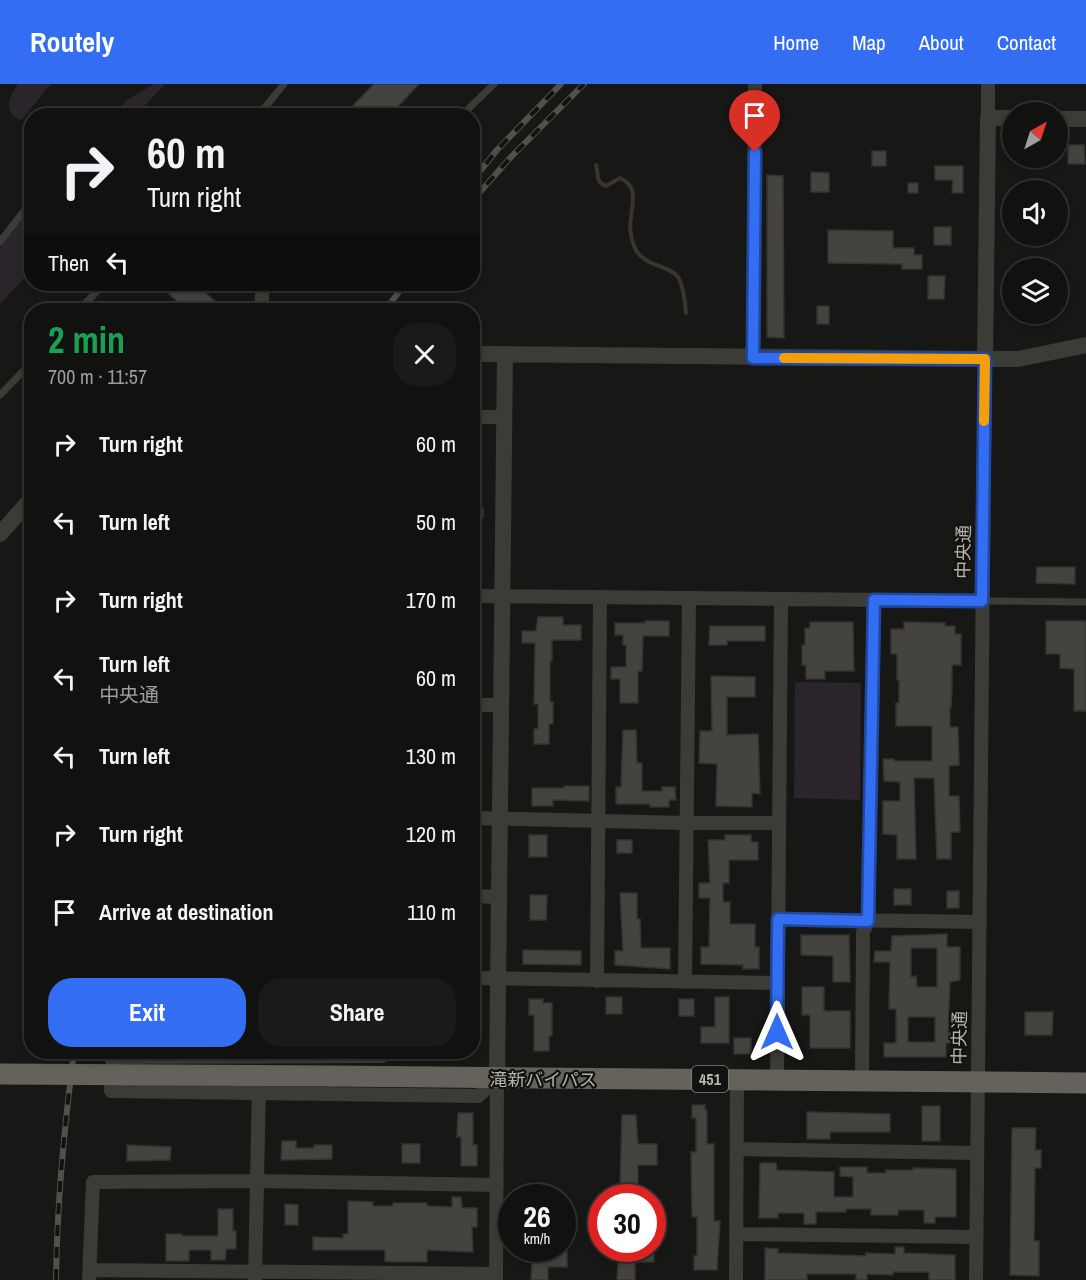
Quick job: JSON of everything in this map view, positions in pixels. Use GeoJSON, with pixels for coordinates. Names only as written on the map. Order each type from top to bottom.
{"type":"FeatureCollection","features":[{"type":"Feature","properties":{"kind":"highway","name":"滝新バイパス"},"geometry":{"type":"LineString","coordinates":[[0,1074],[1086,1083]]}},
{"type":"Feature","properties":{"kind":"street"},"geometry":{"type":"LineString","coordinates":[[753,358],[755,84]]}},
{"type":"Feature","properties":{"kind":"street"},"geometry":{"type":"LineString","coordinates":[[988,84],[988,118],[1002,118]]}},
{"type":"Feature","properties":{"kind":"street","name":"中央通"},"geometry":{"type":"LineString","coordinates":[[976,1280],[988,118]]}},
{"type":"Feature","properties":{"kind":"street"},"geometry":{"type":"LineString","coordinates":[[1068,119],[1086,119]]}},
{"type":"Feature","properties":{"kind":"street"},"geometry":{"type":"LineString","coordinates":[[480,354],[1018,359],[1086,345]]}},
{"type":"Feature","properties":{"kind":"street"},"geometry":{"type":"LineString","coordinates":[[497,1185],[258,1181],[93,1182],[89,1275],[496,1277],[497,1185],[497,1079],[505,354]]}},
{"type":"Feature","properties":{"kind":"street"},"geometry":{"type":"LineString","coordinates":[[480,417],[504,417]]}},
{"type":"Feature","properties":{"kind":"street"},"geometry":{"type":"LineString","coordinates":[[0,534],[24,507]]}},
{"type":"Feature","properties":{"kind":"street"},"geometry":{"type":"LineString","coordinates":[[480,596],[982,601]]}},
{"type":"Feature","properties":{"kind":"street"},"geometry":{"type":"LineString","coordinates":[[597,981],[600,598]]}},
{"type":"Feature","properties":{"kind":"street"},"geometry":{"type":"LineString","coordinates":[[686,982],[689,599]]}},
{"type":"Feature","properties":{"kind":"street"},"geometry":{"type":"LineString","coordinates":[[777,1080],[781,600]]}},
{"type":"Feature","properties":{"kind":"street"},"geometry":{"type":"LineString","coordinates":[[862,1080],[864,932],[868,921],[874,600]]}},
{"type":"Feature","properties":{"kind":"street"},"geometry":{"type":"LineString","coordinates":[[480,705],[502,705]]}},
{"type":"Feature","properties":{"kind":"street"},"geometry":{"type":"LineString","coordinates":[[480,818],[778,823]]}},
{"type":"Feature","properties":{"kind":"street"},"geometry":{"type":"LineString","coordinates":[[480,896],[500,897]]}},
{"type":"Feature","properties":{"kind":"street"},"geometry":{"type":"LineString","coordinates":[[778,919],[980,922]]}},
{"type":"Feature","properties":{"kind":"street"},"geometry":{"type":"LineString","coordinates":[[480,978],[777,984]]}},
{"type":"Feature","properties":{"kind":"street"},"geometry":{"type":"LineString","coordinates":[[113,1059],[111,1091],[478,1096],[497,1079]]}},
{"type":"Feature","properties":{"kind":"street"},"geometry":{"type":"LineString","coordinates":[[256,1276],[260,1059]]}},
{"type":"Feature","properties":{"kind":"street"},"geometry":{"type":"LineString","coordinates":[[736,1280],[737,1079]]}},
{"type":"Feature","properties":{"kind":"street"},"geometry":{"type":"LineString","coordinates":[[737,1149],[977,1153]]}},
{"type":"Feature","properties":{"kind":"street"},"geometry":{"type":"LineString","coordinates":[[737,1234],[976,1237]]}},
{"type":"Feature","properties":{"kind":"lane"},"geometry":{"type":"LineString","coordinates":[[264,108],[284,84]]}},
{"type":"Feature","properties":{"kind":"lane"},"geometry":{"type":"LineString","coordinates":[[469,108],[494,84]]}},
{"type":"Feature","properties":{"kind":"lane"},"geometry":{"type":"LineString","coordinates":[[0,242],[24,211]]}},
{"type":"Feature","properties":{"kind":"lane"},"geometry":{"type":"LineString","coordinates":[[86,303],[97,291]]}},
{"type":"Feature","properties":{"kind":"lane"},"geometry":{"type":"LineString","coordinates":[[0,395],[24,370]]}},
{"type":"Feature","properties":{"kind":"lane"},"geometry":{"type":"LineString","coordinates":[[982,601],[1086,602]]}},
{"type":"Feature","properties":{"kind":"shaded area"},"geometry":{"type":"Polygon","coordinates":[[[18,84],[51,84],[31,108],[24,108],[24,116],[21,120],[15,117],[9,109],[12,94],[18,84]]]}},
{"type":"Feature","properties":{"kind":"shaded area"},"geometry":{"type":"Polygon","coordinates":[[[154,84],[165,84],[143,108],[118,108],[127,100],[154,84]]]}},
{"type":"Feature","properties":{"kind":"shaded area"},"geometry":{"type":"Polygon","coordinates":[[[24,216],[24,278],[0,304],[0,248],[24,216]]]}},
{"type":"Feature","properties":{"kind":"shaded area"},"geometry":{"type":"Polygon","coordinates":[[[795,682],[861,683],[860,800],[794,798],[795,682]]]}},
{"type":"Feature","properties":{"kind":"building"},"geometry":{"type":"Polygon","coordinates":[[[374,84],[419,84],[396,108],[351,108],[374,84]]]}},
{"type":"Feature","properties":{"kind":"building"},"geometry":{"type":"Polygon","coordinates":[[[1068,145],[1084,145],[1085,164],[1068,164],[1068,145]]]}},
{"type":"Feature","properties":{"kind":"building"},"geometry":{"type":"Polygon","coordinates":[[[872,151],[886,151],[886,166],[872,166],[872,151]]]}},
{"type":"Feature","properties":{"kind":"building"},"geometry":{"type":"Polygon","coordinates":[[[935,166],[963,166],[963,193],[952,193],[953,180],[935,180],[935,166]]]}},
{"type":"Feature","properties":{"kind":"building"},"geometry":{"type":"Polygon","coordinates":[[[811,172],[829,173],[829,192],[811,192],[811,172]]]}},
{"type":"Feature","properties":{"kind":"building"},"geometry":{"type":"Polygon","coordinates":[[[767,175],[783,176],[784,338],[767,337],[767,175]]]}},
{"type":"Feature","properties":{"kind":"building"},"geometry":{"type":"Polygon","coordinates":[[[908,183],[918,183],[918,193],[908,193],[908,183]]]}},
{"type":"Feature","properties":{"kind":"building"},"geometry":{"type":"Polygon","coordinates":[[[934,227],[951,227],[951,245],[934,245],[934,227]]]}},
{"type":"Feature","properties":{"kind":"building"},"geometry":{"type":"Polygon","coordinates":[[[828,230],[893,231],[893,248],[914,248],[914,255],[922,255],[922,269],[902,269],[902,264],[828,263],[828,230]]]}},
{"type":"Feature","properties":{"kind":"building"},"geometry":{"type":"Polygon","coordinates":[[[928,276],[945,276],[944,299],[928,299],[928,276]]]}},
{"type":"Feature","properties":{"kind":"building"},"geometry":{"type":"Polygon","coordinates":[[[172,291],[203,291],[217,303],[179,303],[169,294],[172,291]]]}},
{"type":"Feature","properties":{"kind":"building"},"geometry":{"type":"Polygon","coordinates":[[[817,306],[829,306],[829,324],[817,324],[817,306]]]}},
{"type":"Feature","properties":{"kind":"building"},"geometry":{"type":"Polygon","coordinates":[[[480,508],[483,508],[483,518],[480,518],[480,508]]]}},
{"type":"Feature","properties":{"kind":"building"},"geometry":{"type":"Polygon","coordinates":[[[1037,567],[1075,567],[1075,584],[1036,583],[1037,567]]]}},
{"type":"Feature","properties":{"kind":"building"},"geometry":{"type":"Polygon","coordinates":[[[538,617],[563,617],[563,625],[581,625],[581,640],[552,640],[550,702],[553,702],[553,724],[549,724],[549,744],[534,744],[534,729],[538,729],[538,704],[534,704],[535,643],[522,643],[522,631],[536,631],[538,617]]]}},
{"type":"Feature","properties":{"kind":"building"},"geometry":{"type":"Polygon","coordinates":[[[645,621],[669,621],[669,636],[643,636],[642,671],[638,671],[638,703],[620,703],[620,679],[611,679],[611,667],[626,667],[626,645],[623,645],[623,635],[615,635],[615,623],[645,623],[645,621]]]}},
{"type":"Feature","properties":{"kind":"building"},"geometry":{"type":"Polygon","coordinates":[[[1046,621],[1086,621],[1086,711],[1074,711],[1074,669],[1060,668],[1060,654],[1046,654],[1046,621]]]}},
{"type":"Feature","properties":{"kind":"building"},"geometry":{"type":"Polygon","coordinates":[[[810,622],[853,622],[854,671],[825,671],[825,679],[806,679],[806,665],[802,665],[802,645],[805,645],[805,628],[810,628],[810,622]]]}},
{"type":"Feature","properties":{"kind":"building"},"geometry":{"type":"Polygon","coordinates":[[[904,622],[945,623],[945,626],[955,626],[955,634],[961,634],[961,665],[952,665],[950,707],[950,727],[958,727],[959,765],[949,766],[949,796],[959,796],[960,832],[951,832],[951,859],[937,859],[934,778],[914,778],[916,859],[897,859],[897,835],[883,834],[883,801],[900,801],[900,782],[884,781],[883,759],[932,761],[932,726],[896,726],[899,680],[897,680],[897,654],[891,654],[891,629],[904,629],[904,622]]]}},
{"type":"Feature","properties":{"kind":"building"},"geometry":{"type":"Polygon","coordinates":[[[710,626],[765,626],[765,641],[727,641],[727,645],[709,645],[710,626]]]}},
{"type":"Feature","properties":{"kind":"building"},"geometry":{"type":"Polygon","coordinates":[[[711,676],[755,677],[755,697],[727,697],[727,735],[758,734],[760,794],[752,793],[752,807],[716,806],[717,764],[699,763],[700,731],[712,731],[711,676]]]}},
{"type":"Feature","properties":{"kind":"building"},"geometry":{"type":"Polygon","coordinates":[[[623,730],[636,730],[637,763],[642,763],[642,791],[662,791],[662,787],[675,787],[676,800],[669,800],[669,807],[650,807],[650,804],[616,804],[616,787],[621,787],[623,730]]]}},
{"type":"Feature","properties":{"kind":"building"},"geometry":{"type":"Polygon","coordinates":[[[564,786],[589,786],[589,801],[553,800],[553,806],[532,806],[532,788],[564,788],[564,786]]]}},
{"type":"Feature","properties":{"kind":"building"},"geometry":{"type":"Polygon","coordinates":[[[529,835],[547,835],[547,857],[529,857],[529,835]]]}},
{"type":"Feature","properties":{"kind":"building"},"geometry":{"type":"Polygon","coordinates":[[[725,835],[751,835],[751,842],[758,842],[758,860],[729,860],[729,883],[723,883],[723,902],[730,902],[730,924],[755,924],[755,947],[759,947],[759,969],[743,969],[743,965],[701,964],[701,947],[709,947],[710,898],[699,898],[699,883],[710,883],[708,840],[725,840],[725,835]]]}},
{"type":"Feature","properties":{"kind":"building"},"geometry":{"type":"Polygon","coordinates":[[[617,840],[632,840],[632,853],[617,853],[617,840]]]}},
{"type":"Feature","properties":{"kind":"building"},"geometry":{"type":"Polygon","coordinates":[[[894,889],[911,889],[911,905],[894,905],[894,889]]]}},
{"type":"Feature","properties":{"kind":"building"},"geometry":{"type":"Polygon","coordinates":[[[947,891],[959,891],[959,908],[947,908],[947,891]]]}},
{"type":"Feature","properties":{"kind":"building"},"geometry":{"type":"Polygon","coordinates":[[[620,893],[637,893],[637,919],[640,919],[641,948],[670,948],[670,969],[615,965],[615,951],[623,951],[620,893]]]}},
{"type":"Feature","properties":{"kind":"building"},"geometry":{"type":"Polygon","coordinates":[[[530,895],[547,895],[546,920],[530,920],[530,895]]]}},
{"type":"Feature","properties":{"kind":"building"},"geometry":{"type":"Polygon","coordinates":[[[947,934],[947,947],[960,947],[960,980],[950,982],[948,1033],[960,1032],[960,1043],[946,1043],[946,1057],[884,1057],[884,1043],[896,1043],[896,1009],[889,1009],[890,962],[874,962],[875,951],[891,951],[892,936],[947,934]],[[911,948],[911,977],[916,976],[917,987],[937,987],[937,948],[911,948]],[[908,1017],[908,1042],[935,1042],[935,1017],[908,1017]]]}},
{"type":"Feature","properties":{"kind":"building"},"geometry":{"type":"Polygon","coordinates":[[[801,935],[849,935],[850,982],[833,982],[833,956],[801,955],[801,935]]]}},
{"type":"Feature","properties":{"kind":"building"},"geometry":{"type":"Polygon","coordinates":[[[523,950],[581,951],[581,965],[523,964],[523,950]]]}},
{"type":"Feature","properties":{"kind":"building"},"geometry":{"type":"Polygon","coordinates":[[[802,987],[824,987],[824,1011],[850,1011],[850,1048],[810,1048],[810,1015],[802,1015],[802,987]]]}},
{"type":"Feature","properties":{"kind":"building"},"geometry":{"type":"Polygon","coordinates":[[[606,997],[622,997],[622,1014],[606,1014],[606,997]]]}},
{"type":"Feature","properties":{"kind":"building"},"geometry":{"type":"Polygon","coordinates":[[[715,997],[729,997],[729,1043],[701,1043],[701,1027],[715,1027],[715,997]]]}},
{"type":"Feature","properties":{"kind":"building"},"geometry":{"type":"Polygon","coordinates":[[[529,999],[543,999],[543,1003],[552,1003],[552,1036],[549,1036],[549,1051],[534,1051],[534,1015],[529,1015],[529,999]]]}},
{"type":"Feature","properties":{"kind":"building"},"geometry":{"type":"Polygon","coordinates":[[[679,999],[694,999],[694,1016],[679,1016],[679,999]]]}},
{"type":"Feature","properties":{"kind":"building"},"geometry":{"type":"Polygon","coordinates":[[[1025,1012],[1053,1012],[1052,1035],[1025,1035],[1025,1012]]]}},
{"type":"Feature","properties":{"kind":"building"},"geometry":{"type":"Polygon","coordinates":[[[734,1038],[751,1038],[751,1054],[734,1054],[734,1038]]]}},
{"type":"Feature","properties":{"kind":"building"},"geometry":{"type":"Polygon","coordinates":[[[692,1105],[705,1105],[707,1144],[714,1144],[714,1221],[720,1221],[717,1270],[694,1270],[694,1256],[697,1256],[697,1217],[692,1217],[691,1152],[696,1152],[696,1118],[692,1118],[692,1105]]]}},
{"type":"Feature","properties":{"kind":"building"},"geometry":{"type":"Polygon","coordinates":[[[922,1106],[940,1106],[940,1141],[922,1141],[922,1106]]]}},
{"type":"Feature","properties":{"kind":"building"},"geometry":{"type":"Polygon","coordinates":[[[807,1112],[890,1114],[890,1132],[830,1132],[830,1139],[807,1139],[807,1112]]]}},
{"type":"Feature","properties":{"kind":"building"},"geometry":{"type":"Polygon","coordinates":[[[458,1113],[473,1113],[473,1145],[477,1145],[477,1166],[461,1166],[461,1137],[457,1137],[458,1113]]]}},
{"type":"Feature","properties":{"kind":"building"},"geometry":{"type":"Polygon","coordinates":[[[622,1115],[636,1115],[638,1144],[657,1144],[657,1165],[638,1165],[638,1184],[620,1184],[622,1115]]]}},
{"type":"Feature","properties":{"kind":"building"},"geometry":{"type":"Polygon","coordinates":[[[1012,1128],[1036,1128],[1035,1150],[1041,1150],[1041,1168],[1035,1168],[1034,1241],[1039,1241],[1039,1276],[1010,1275],[1012,1128]]]}},
{"type":"Feature","properties":{"kind":"building"},"geometry":{"type":"Polygon","coordinates":[[[282,1141],[296,1141],[296,1148],[332,1145],[332,1159],[281,1160],[282,1141]]]}},
{"type":"Feature","properties":{"kind":"building"},"geometry":{"type":"Polygon","coordinates":[[[402,1144],[420,1144],[420,1163],[402,1163],[402,1144]]]}},
{"type":"Feature","properties":{"kind":"building"},"geometry":{"type":"Polygon","coordinates":[[[127,1145],[171,1147],[170,1160],[127,1161],[127,1145]]]}},
{"type":"Feature","properties":{"kind":"building"},"geometry":{"type":"Polygon","coordinates":[[[760,1163],[776,1163],[777,1170],[834,1172],[834,1197],[853,1197],[853,1177],[840,1176],[840,1167],[867,1167],[867,1173],[886,1173],[886,1170],[913,1170],[913,1168],[956,1169],[956,1217],[935,1217],[935,1223],[924,1223],[924,1210],[898,1210],[898,1215],[871,1215],[871,1209],[846,1209],[846,1212],[816,1212],[816,1224],[804,1224],[804,1213],[778,1213],[778,1218],[759,1218],[760,1163]]]}},
{"type":"Feature","properties":{"kind":"building"},"geometry":{"type":"Polygon","coordinates":[[[452,1197],[461,1197],[462,1208],[477,1208],[477,1227],[472,1227],[473,1252],[427,1250],[427,1262],[393,1262],[385,1261],[385,1250],[313,1250],[313,1237],[343,1238],[343,1234],[348,1234],[348,1201],[373,1202],[373,1206],[393,1206],[393,1203],[427,1203],[427,1206],[452,1207],[452,1197]]]}},
{"type":"Feature","properties":{"kind":"building"},"geometry":{"type":"Polygon","coordinates":[[[285,1204],[298,1205],[298,1225],[285,1225],[285,1204]]]}},
{"type":"Feature","properties":{"kind":"building"},"geometry":{"type":"Polygon","coordinates":[[[218,1209],[233,1209],[236,1249],[226,1249],[225,1260],[211,1260],[211,1250],[189,1250],[189,1261],[166,1261],[166,1234],[218,1236],[218,1209]]]}},
{"type":"Feature","properties":{"kind":"building"},"geometry":{"type":"Polygon","coordinates":[[[895,1247],[904,1247],[904,1253],[955,1255],[955,1280],[929,1280],[929,1272],[893,1272],[893,1275],[867,1274],[867,1280],[856,1280],[856,1274],[807,1274],[807,1280],[765,1280],[765,1248],[778,1249],[778,1253],[866,1256],[866,1253],[895,1254],[895,1247]]]}},
{"type":"Feature","properties":{"kind":"building"},"geometry":{"type":"Polygon","coordinates":[[[532,1262],[567,1262],[567,1267],[548,1267],[548,1280],[531,1280],[532,1262]]]}},
{"type":"Feature","properties":{"kind":"building"},"geometry":{"type":"Polygon","coordinates":[[[618,1262],[635,1262],[635,1280],[617,1280],[618,1262]]]}},
{"type":"Feature","properties":{"kind":"waterway"},"geometry":{"type":"LineString","coordinates":[[596,165],[599,180],[606,186],[620,178],[630,186],[633,195],[630,228],[634,246],[643,258],[678,277],[683,290],[686,313]]}},
{"type":"Feature","properties":{"kind":"railway"},"geometry":{"type":"LineString","coordinates":[[480,171],[497,150],[561,84]]}},
{"type":"Feature","properties":{"kind":"railway"},"geometry":{"type":"LineString","coordinates":[[480,192],[510,158],[584,84]]}},
{"type":"Feature","properties":{"kind":"railway"},"geometry":{"type":"LineString","coordinates":[[390,303],[400,291]]}},
{"type":"Feature","properties":{"kind":"railway"},"geometry":{"type":"LineString","coordinates":[[56,1280],[62,1166],[73,1059]]}},
{"type":"Feature","properties":{"kind":"slow traffic"},"geometry":{"type":"LineString","coordinates":[[784,358],[985,359],[984,421]]}},
{"type":"Feature","properties":{"kind":"route"},"geometry":{"type":"LineString","coordinates":[[755,152],[753,358],[985,359],[982,601],[874,600],[868,921],[778,919],[777,1032]]}}]}
